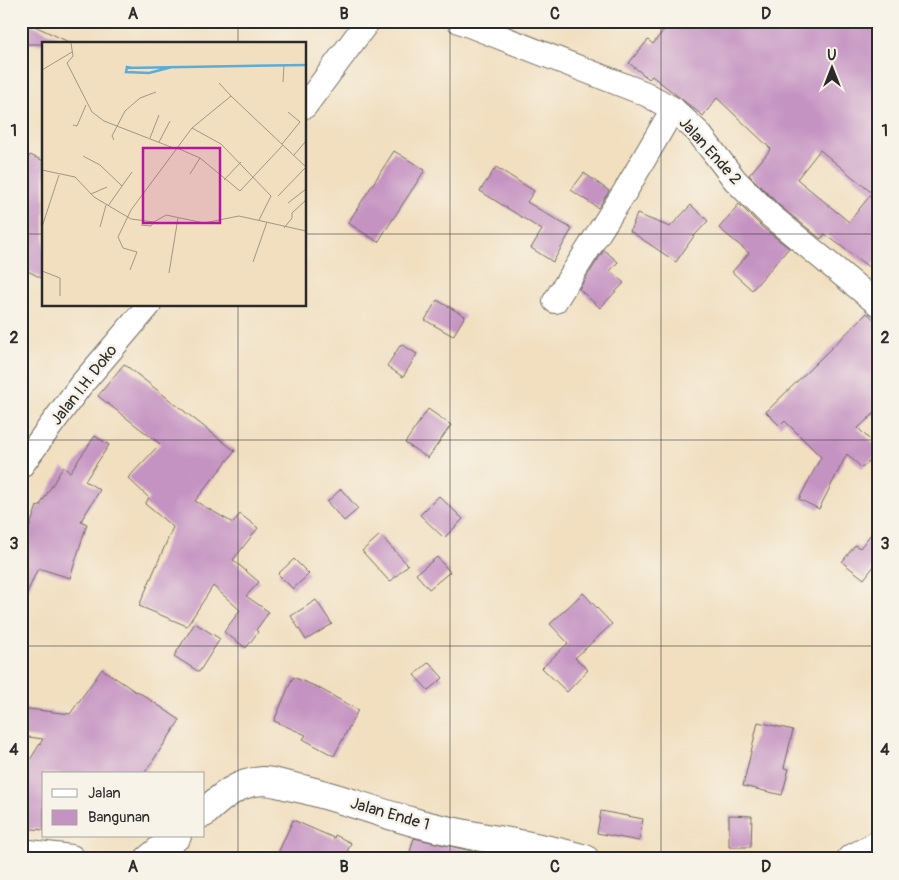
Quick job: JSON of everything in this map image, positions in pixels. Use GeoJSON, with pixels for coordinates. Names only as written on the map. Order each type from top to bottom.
{"type":"FeatureCollection","features":[{"type":"Feature","properties":{"kind":"street"},"geometry":{"type":"LineString","coordinates":[[306,105],[368,21]]}},
{"type":"Feature","properties":{"kind":"street","name":"Jalan Ende 2"},"geometry":{"type":"LineString","coordinates":[[459,21],[646,94],[673,109],[698,132],[735,180],[771,216],[878,304]]}},
{"type":"Feature","properties":{"kind":"street"},"geometry":{"type":"LineString","coordinates":[[555,300],[626,190],[673,109]]}},
{"type":"Feature","properties":{"kind":"street","name":"Jalan I.H. Doko"},"geometry":{"type":"LineString","coordinates":[[21,466],[80,386],[148,306]]}},
{"type":"Feature","properties":{"kind":"street","name":"Jalan Ende 1"},"geometry":{"type":"LineString","coordinates":[[205,812],[218,799],[240,785],[264,781],[304,789],[412,822],[561,852],[585,859]]}},
{"type":"Feature","properties":{"kind":"street"},"geometry":{"type":"LineString","coordinates":[[149,859],[175,838]]}},
{"type":"Feature","properties":{"kind":"street"},"geometry":{"type":"LineString","coordinates":[[851,859],[878,845]]}},
{"type":"Feature","properties":{"kind":"street"},"geometry":{"type":"LineString","coordinates":[[21,853],[71,859]]}},
{"type":"Feature","properties":{"kind":"building"},"geometry":{"type":"Polygon","coordinates":[[[21,21],[69,42],[42,42],[42,44],[21,44],[21,21]]]}},
{"type":"Feature","properties":{"kind":"building"},"geometry":{"type":"Polygon","coordinates":[[[671,21],[878,21],[878,258],[870,268],[825,234],[821,239],[780,206],[749,175],[771,149],[717,98],[703,116],[652,76],[649,79],[629,63],[648,40],[653,44],[671,21]],[[820,150],[797,179],[849,222],[872,193],[820,150]]]}},
{"type":"Feature","properties":{"kind":"building"},"geometry":{"type":"Polygon","coordinates":[[[394,151],[425,170],[378,242],[348,223],[394,151]]]}},
{"type":"Feature","properties":{"kind":"building"},"geometry":{"type":"Polygon","coordinates":[[[30,155],[42,160],[42,278],[21,268],[21,172],[30,155]]]}},
{"type":"Feature","properties":{"kind":"building"},"geometry":{"type":"Polygon","coordinates":[[[496,167],[534,191],[527,202],[572,229],[553,262],[531,248],[542,230],[480,191],[496,167]]]}},
{"type":"Feature","properties":{"kind":"building"},"geometry":{"type":"Polygon","coordinates":[[[584,173],[609,191],[598,208],[571,190],[584,173]]]}},
{"type":"Feature","properties":{"kind":"building"},"geometry":{"type":"Polygon","coordinates":[[[739,204],[762,227],[789,248],[752,290],[732,272],[749,253],[719,228],[739,204]]]}},
{"type":"Feature","properties":{"kind":"building"},"geometry":{"type":"Polygon","coordinates":[[[691,205],[708,221],[694,236],[676,262],[630,231],[637,214],[670,227],[691,205]]]}},
{"type":"Feature","properties":{"kind":"building"},"geometry":{"type":"Polygon","coordinates":[[[604,250],[618,262],[610,271],[624,283],[600,308],[579,289],[604,250]]]}},
{"type":"Feature","properties":{"kind":"building"},"geometry":{"type":"Polygon","coordinates":[[[437,300],[465,316],[453,336],[425,320],[437,300]]]}},
{"type":"Feature","properties":{"kind":"building"},"geometry":{"type":"Polygon","coordinates":[[[867,313],[878,323],[878,410],[858,428],[878,448],[878,453],[862,468],[847,454],[819,509],[799,499],[821,457],[785,421],[780,426],[766,412],[867,313]]]}},
{"type":"Feature","properties":{"kind":"building"},"geometry":{"type":"Polygon","coordinates":[[[401,344],[417,354],[403,377],[387,366],[401,344]]]}},
{"type":"Feature","properties":{"kind":"building"},"geometry":{"type":"Polygon","coordinates":[[[124,364],[235,451],[195,501],[233,523],[240,514],[258,528],[233,560],[259,582],[246,596],[269,612],[246,648],[224,632],[240,610],[213,586],[187,626],[139,606],[173,527],[145,504],[149,498],[128,478],[160,444],[98,396],[124,364]]]}},
{"type":"Feature","properties":{"kind":"building"},"geometry":{"type":"Polygon","coordinates":[[[428,409],[451,425],[428,458],[405,443],[428,409]]]}},
{"type":"Feature","properties":{"kind":"building"},"geometry":{"type":"Polygon","coordinates":[[[95,436],[109,445],[85,481],[100,490],[81,521],[87,524],[70,578],[38,568],[21,607],[21,535],[26,537],[37,506],[39,507],[63,467],[70,472],[95,436]]]}},
{"type":"Feature","properties":{"kind":"building"},"geometry":{"type":"Polygon","coordinates":[[[341,489],[358,509],[344,521],[327,502],[341,489]]]}},
{"type":"Feature","properties":{"kind":"building"},"geometry":{"type":"Polygon","coordinates":[[[439,496],[463,519],[444,538],[420,515],[439,496]]]}},
{"type":"Feature","properties":{"kind":"building"},"geometry":{"type":"Polygon","coordinates":[[[878,525],[878,561],[864,579],[842,562],[855,545],[860,548],[878,525]]]}},
{"type":"Feature","properties":{"kind":"building"},"geometry":{"type":"Polygon","coordinates":[[[380,535],[408,565],[390,582],[362,551],[380,535]]]}},
{"type":"Feature","properties":{"kind":"building"},"geometry":{"type":"Polygon","coordinates":[[[437,557],[450,572],[429,589],[416,574],[437,557]]]}},
{"type":"Feature","properties":{"kind":"building"},"geometry":{"type":"Polygon","coordinates":[[[294,559],[309,574],[293,589],[278,574],[294,559]]]}},
{"type":"Feature","properties":{"kind":"building"},"geometry":{"type":"Polygon","coordinates":[[[583,593],[612,624],[575,658],[588,670],[567,692],[542,668],[568,643],[550,624],[583,593]]]}},
{"type":"Feature","properties":{"kind":"building"},"geometry":{"type":"Polygon","coordinates":[[[316,600],[332,624],[306,640],[291,616],[316,600]]]}},
{"type":"Feature","properties":{"kind":"building"},"geometry":{"type":"Polygon","coordinates":[[[195,623],[220,639],[199,672],[174,656],[195,623]]]}},
{"type":"Feature","properties":{"kind":"building"},"geometry":{"type":"Polygon","coordinates":[[[429,662],[443,678],[428,690],[414,675],[429,662]]]}},
{"type":"Feature","properties":{"kind":"building"},"geometry":{"type":"Polygon","coordinates":[[[102,669],[180,720],[145,772],[42,772],[42,830],[21,828],[21,774],[43,739],[21,736],[21,708],[70,714],[102,669]]]}},
{"type":"Feature","properties":{"kind":"building"},"geometry":{"type":"Polygon","coordinates":[[[293,677],[317,687],[358,710],[334,756],[303,739],[306,735],[274,721],[293,677]]]}},
{"type":"Feature","properties":{"kind":"building"},"geometry":{"type":"Polygon","coordinates":[[[758,722],[793,730],[784,768],[789,769],[782,795],[743,786],[758,722]]]}},
{"type":"Feature","properties":{"kind":"building"},"geometry":{"type":"Polygon","coordinates":[[[601,811],[643,819],[639,841],[597,833],[601,811]]]}},
{"type":"Feature","properties":{"kind":"building"},"geometry":{"type":"Polygon","coordinates":[[[729,815],[752,816],[751,847],[729,847],[729,815]]]}},
{"type":"Feature","properties":{"kind":"building"},"geometry":{"type":"Polygon","coordinates":[[[293,820],[334,838],[335,835],[351,843],[344,859],[286,859],[277,855],[293,820]]]}},
{"type":"Feature","properties":{"kind":"building"},"geometry":{"type":"Polygon","coordinates":[[[414,838],[485,854],[484,859],[408,859],[414,838]]]}}]}
